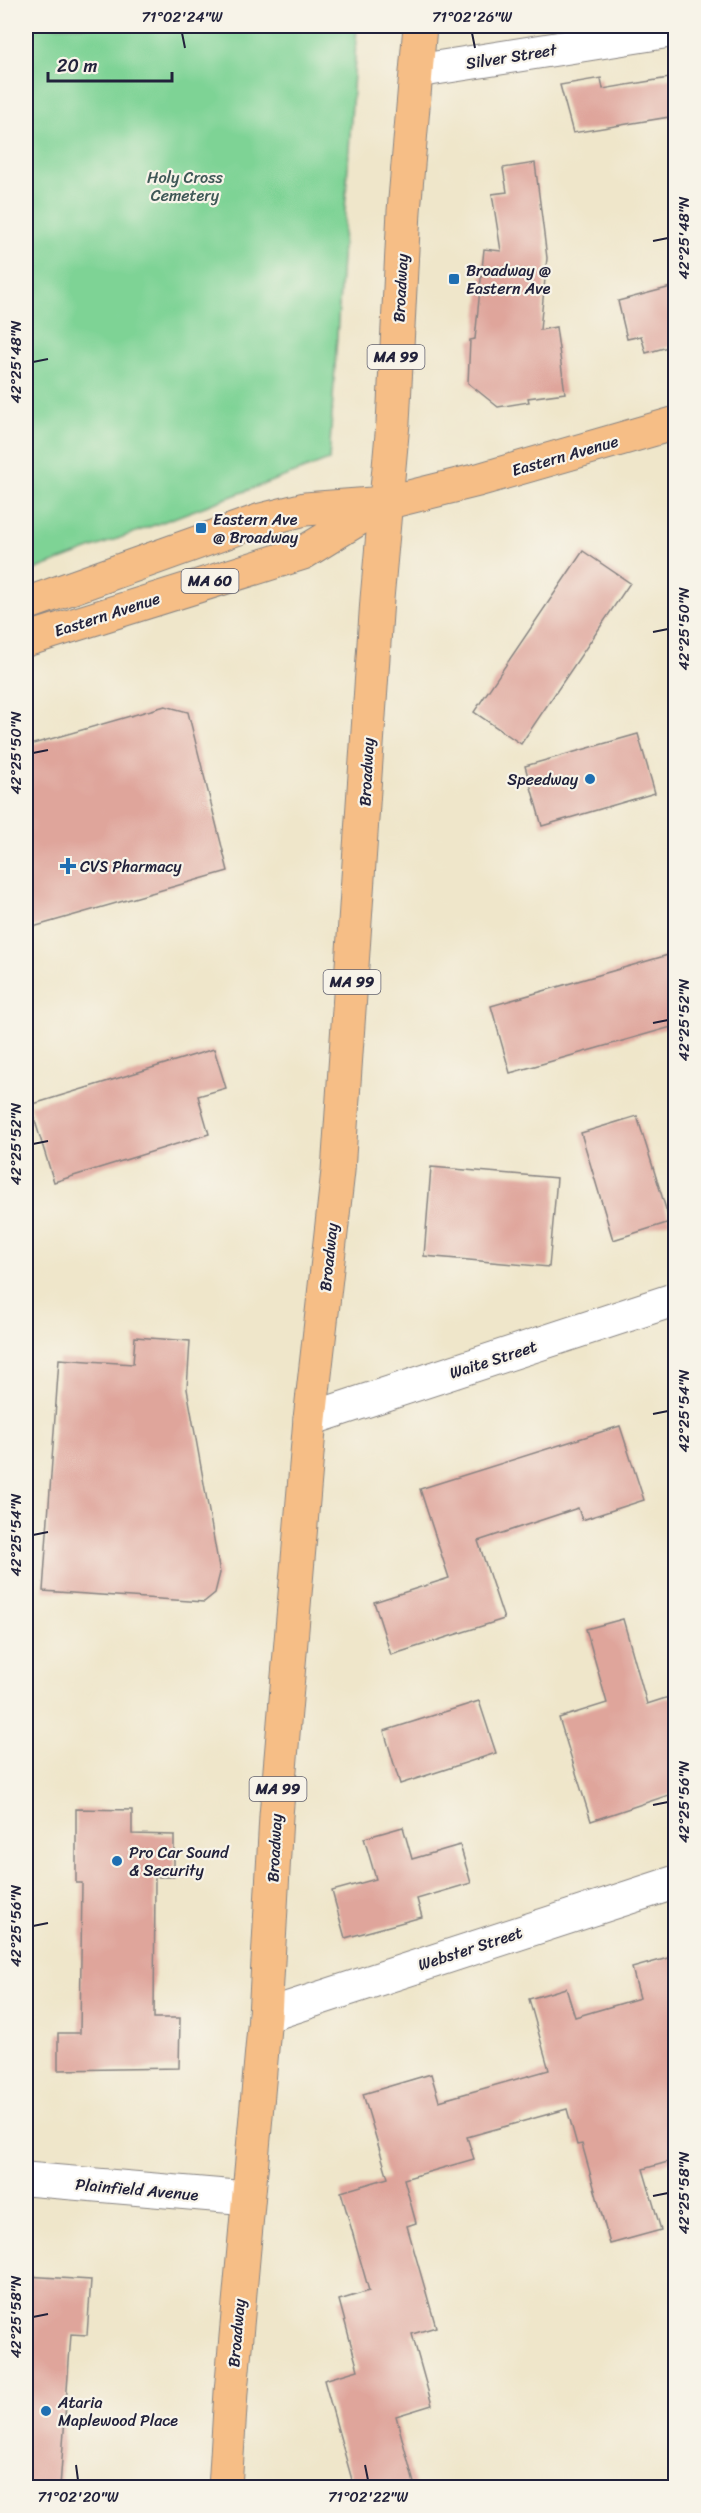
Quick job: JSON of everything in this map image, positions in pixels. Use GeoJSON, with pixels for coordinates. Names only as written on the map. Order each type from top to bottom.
{"type":"FeatureCollection","features":[{"type":"Feature","properties":{"kind":"main road","name":"Broadway"},"geometry":{"type":"LineString","coordinates":[[225,2487],[231,2392],[265,2016],[276,1816],[310,1419],[338,1171],[385,503],[393,423],[404,211],[420,26]]}},
{"type":"Feature","properties":{"kind":"main road","name":"Eastern Avenue"},"geometry":{"type":"LineString","coordinates":[[26,604],[261,520],[305,509],[385,503],[478,480],[675,423]]}},
{"type":"Feature","properties":{"kind":"main road","name":"Eastern Avenue"},"geometry":{"type":"LineString","coordinates":[[26,640],[303,554],[385,503]]}},
{"type":"Feature","properties":{"kind":"street","name":"Silver Street"},"geometry":{"type":"LineString","coordinates":[[417,71],[675,30]]}},
{"type":"Feature","properties":{"kind":"street","name":"Waite Street"},"geometry":{"type":"LineString","coordinates":[[310,1419],[675,1299]]}},
{"type":"Feature","properties":{"kind":"street","name":"Webster Street"},"geometry":{"type":"LineString","coordinates":[[265,2016],[675,1881]]}},
{"type":"Feature","properties":{"kind":"street","name":"Plainfield Avenue"},"geometry":{"type":"LineString","coordinates":[[26,2179],[249,2198]]}},
{"type":"Feature","properties":{"kind":"green space","name":"Holy Cross Cemetery"},"geometry":{"type":"Polygon","coordinates":[[[26,26],[357,26],[329,460],[26,573],[26,26]]]}},
{"type":"Feature","properties":{"kind":"building"},"geometry":{"type":"Polygon","coordinates":[[[675,77],[675,116],[573,133],[560,85],[601,78],[603,89],[675,77]]]}},
{"type":"Feature","properties":{"kind":"building"},"geometry":{"type":"Polygon","coordinates":[[[535,163],[547,258],[540,330],[556,327],[565,393],[528,398],[529,402],[498,407],[468,383],[470,340],[475,339],[484,249],[501,251],[492,194],[507,192],[503,168],[535,163]]]}},
{"type":"Feature","properties":{"kind":"building"},"geometry":{"type":"Polygon","coordinates":[[[675,286],[675,345],[646,353],[641,336],[627,339],[618,301],[675,286]]]}},
{"type":"Feature","properties":{"kind":"building","name":"Speedway"},"geometry":{"type":"Polygon","coordinates":[[[583,551],[630,583],[521,744],[474,712],[583,551]]]}},
{"type":"Feature","properties":{"kind":"building"},"geometry":{"type":"Polygon","coordinates":[[[165,706],[188,712],[228,871],[26,929],[26,746],[165,706]]]}},
{"type":"Feature","properties":{"kind":"building","name":"Speedway"},"geometry":{"type":"Polygon","coordinates":[[[638,734],[655,793],[542,826],[525,766],[638,734]]]}},
{"type":"Feature","properties":{"kind":"building"},"geometry":{"type":"Polygon","coordinates":[[[675,953],[675,1026],[510,1073],[491,1006],[675,953]]]}},
{"type":"Feature","properties":{"kind":"building"},"geometry":{"type":"Polygon","coordinates":[[[214,1049],[226,1088],[198,1096],[209,1134],[54,1182],[30,1105],[214,1049]]]}},
{"type":"Feature","properties":{"kind":"building"},"geometry":{"type":"Polygon","coordinates":[[[637,1116],[670,1222],[613,1240],[581,1133],[637,1116]]]}},
{"type":"Feature","properties":{"kind":"building"},"geometry":{"type":"Polygon","coordinates":[[[431,1167],[557,1178],[549,1267],[424,1256],[431,1167]]]}},
{"type":"Feature","properties":{"kind":"building"},"geometry":{"type":"Polygon","coordinates":[[[135,1337],[190,1341],[187,1389],[220,1573],[215,1593],[204,1602],[43,1591],[59,1359],[133,1364],[135,1337]]]}},
{"type":"Feature","properties":{"kind":"building"},"geometry":{"type":"Polygon","coordinates":[[[620,1426],[644,1500],[582,1520],[578,1508],[478,1541],[504,1619],[391,1655],[374,1602],[449,1578],[420,1489],[620,1426]]]}},
{"type":"Feature","properties":{"kind":"building"},"geometry":{"type":"Polygon","coordinates":[[[623,1619],[647,1704],[675,1695],[675,1793],[591,1821],[559,1718],[607,1703],[586,1629],[623,1619]]]}},
{"type":"Feature","properties":{"kind":"building"},"geometry":{"type":"Polygon","coordinates":[[[479,1701],[496,1753],[400,1784],[384,1731],[479,1701]]]}},
{"type":"Feature","properties":{"kind":"building"},"geometry":{"type":"Polygon","coordinates":[[[76,1809],[132,1810],[132,1834],[174,1835],[174,1877],[155,1877],[154,2018],[180,2018],[179,2068],[58,2070],[58,2033],[80,2033],[82,1883],[76,1883],[76,1809]]]}},
{"type":"Feature","properties":{"kind":"building"},"geometry":{"type":"Polygon","coordinates":[[[403,1827],[412,1859],[460,1845],[471,1883],[417,1899],[422,1917],[345,1938],[332,1891],[376,1879],[364,1838],[403,1827]]]}},
{"type":"Feature","properties":{"kind":"building"},"geometry":{"type":"Polygon","coordinates":[[[675,1956],[675,2160],[643,2169],[661,2230],[610,2244],[582,2144],[577,2145],[567,2109],[467,2137],[474,2159],[404,2179],[416,2223],[407,2226],[436,2327],[412,2334],[432,2405],[396,2416],[415,2487],[354,2487],[324,2380],[358,2370],[339,2300],[369,2291],[341,2192],[388,2178],[363,2094],[431,2074],[439,2101],[549,2070],[529,1999],[566,1988],[575,2017],[640,1998],[632,1968],[675,1956]]]}},
{"type":"Feature","properties":{"kind":"building","name":"Ataria Maplewood Place"},"geometry":{"type":"Polygon","coordinates":[[[26,2276],[91,2280],[87,2335],[71,2334],[60,2487],[26,2487],[26,2276]]]}},
{"type":"Feature","properties":{"kind":"place","name":"Broadway @ Eastern Ave"},"geometry":{"type":"Point","coordinates":[454,279]}},
{"type":"Feature","properties":{"kind":"place","name":"Eastern Ave @ Broadway"},"geometry":{"type":"Point","coordinates":[201,528]}},
{"type":"Feature","properties":{"kind":"place","name":"Speedway"},"geometry":{"type":"Point","coordinates":[590,779]}},
{"type":"Feature","properties":{"kind":"place","name":"CVS Pharmacy"},"geometry":{"type":"Point","coordinates":[68,866]}},
{"type":"Feature","properties":{"kind":"place","name":"Pro Car Sound & Security"},"geometry":{"type":"Point","coordinates":[117,1861]}},
{"type":"Feature","properties":{"kind":"place","name":"Ataria Maplewood Place"},"geometry":{"type":"Point","coordinates":[46,2411]}}]}
